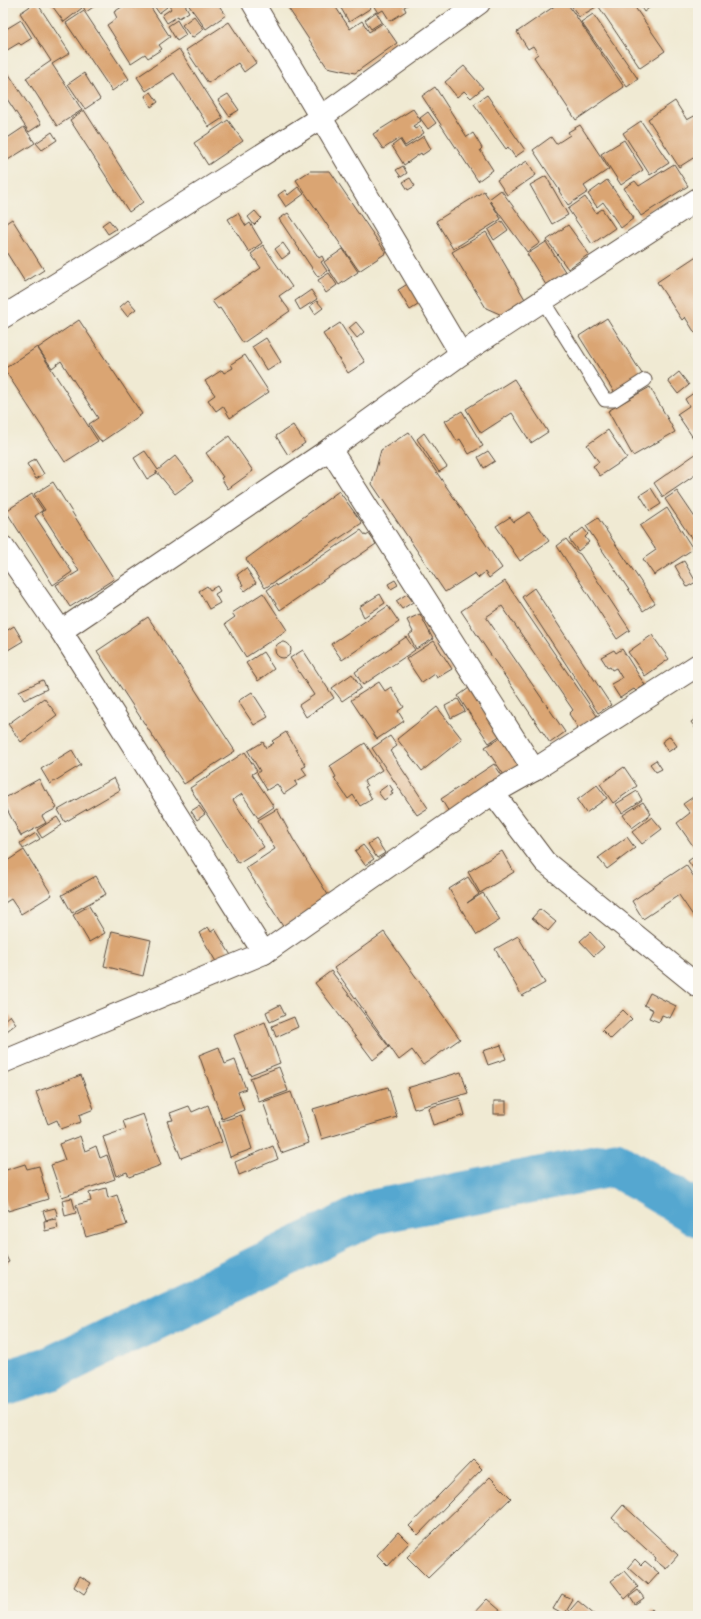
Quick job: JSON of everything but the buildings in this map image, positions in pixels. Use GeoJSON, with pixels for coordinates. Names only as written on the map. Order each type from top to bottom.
{"type":"FeatureCollection","features":[{"type":"Feature","properties":{"kind":"street"},"geometry":{"type":"LineString","coordinates":[[253,3],[461,354]]}},
{"type":"Feature","properties":{"kind":"street"},"geometry":{"type":"LineString","coordinates":[[3,317],[320,118],[479,3]]}},
{"type":"Feature","properties":{"kind":"street"},"geometry":{"type":"LineString","coordinates":[[61,631],[330,449],[461,354],[696,206]]}},
{"type":"Feature","properties":{"kind":"street"},"geometry":{"type":"LineString","coordinates":[[330,449],[534,770]]}},
{"type":"Feature","properties":{"kind":"street"},"geometry":{"type":"LineString","coordinates":[[3,547],[61,631],[264,953]]}},
{"type":"Feature","properties":{"kind":"street"},"geometry":{"type":"LineString","coordinates":[[3,1062],[264,953],[493,793],[534,770],[698,665]]}},
{"type":"Feature","properties":{"kind":"street"},"geometry":{"type":"LineString","coordinates":[[493,793],[545,862],[698,986]]}},
{"type":"Feature","properties":{"kind":"lane"},"geometry":{"type":"LineString","coordinates":[[543,301],[605,400],[614,400],[645,380]]}},
{"type":"Feature","properties":{"kind":"waterway"},"geometry":{"type":"LineString","coordinates":[[3,1383],[52,1368],[373,1212],[615,1164],[698,1214]]}}]}
